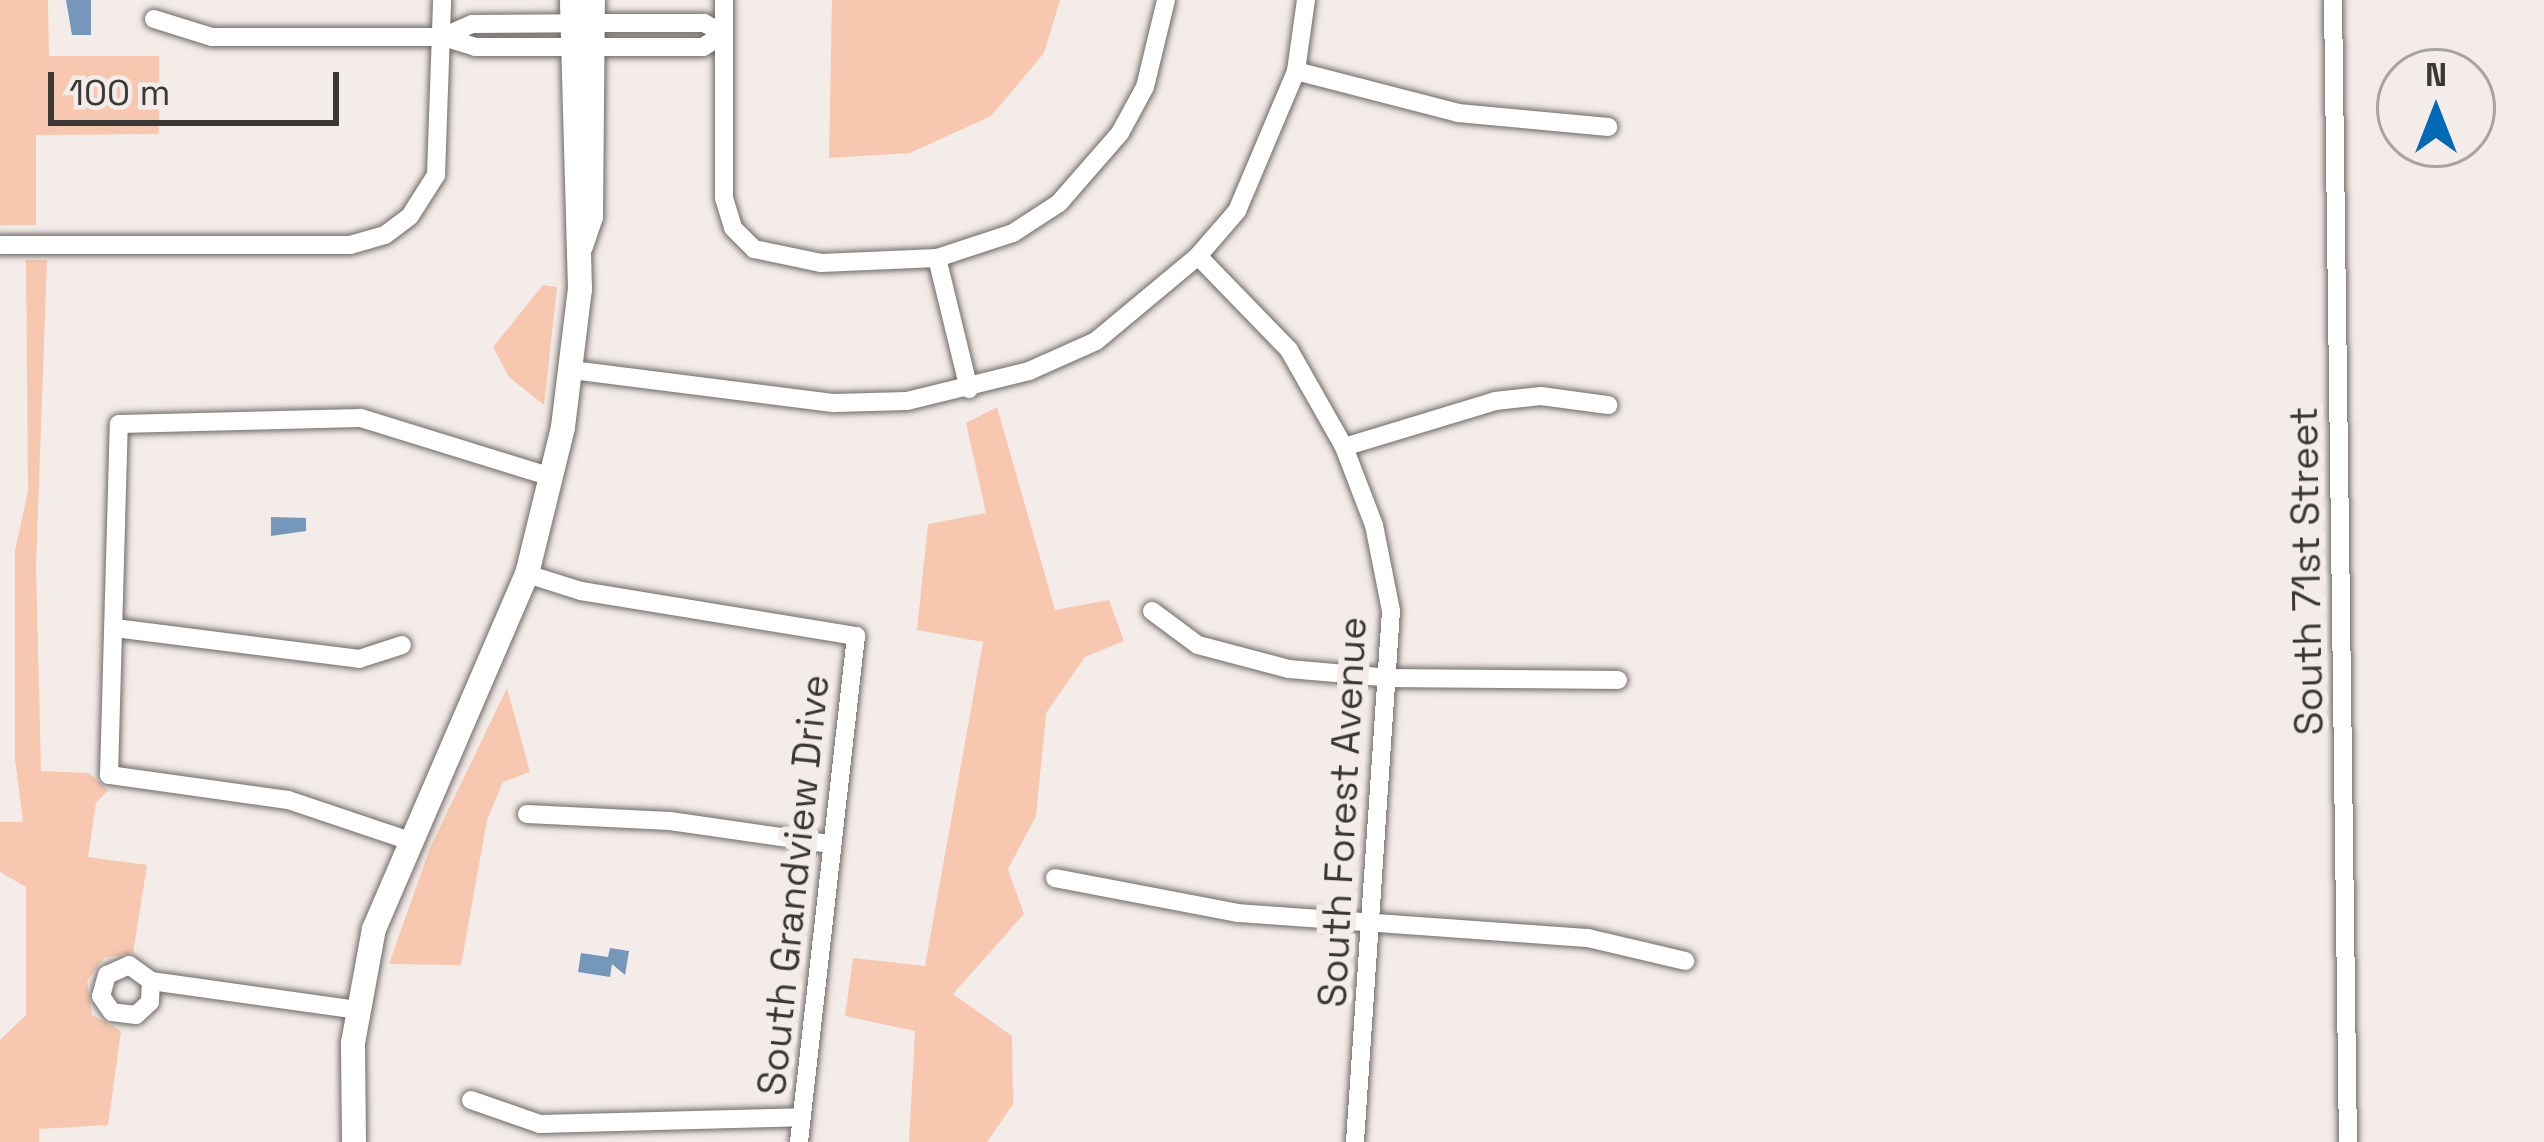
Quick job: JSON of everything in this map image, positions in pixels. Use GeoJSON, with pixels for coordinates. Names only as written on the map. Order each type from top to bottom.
{"type":"FeatureCollection","features":[{"type":"Feature","properties":{"kind":"street"},"geometry":{"type":"LineString","coordinates":[[0,245],[350,245],[385,235],[410,216],[436,175],[442,0]]}},
{"type":"Feature","properties":{"kind":"street"},"geometry":{"type":"LineString","coordinates":[[724,0],[724,198],[733,228],[754,249],[821,263],[937,258],[1013,233],[1059,202],[1094,166],[1145,88],[1166,0]]}},
{"type":"Feature","properties":{"kind":"street"},"geometry":{"type":"LineString","coordinates":[[572,370],[835,403],[969,389],[1096,341],[1198,256],[1237,211],[1296,71],[1306,0]]}},
{"type":"Feature","properties":{"kind":"street","name":"South 71st Street"},"geometry":{"type":"LineString","coordinates":[[2333,0],[2348,1142]]}},
{"type":"Feature","properties":{"kind":"street"},"geometry":{"type":"LineString","coordinates":[[154,19],[212,37],[443,37],[472,25],[583,26],[703,46],[724,34]]}},
{"type":"Feature","properties":{"kind":"street"},"geometry":{"type":"LineString","coordinates":[[354,1142],[357,1010],[374,929],[407,840],[526,574],[552,476],[572,370],[581,246],[573,216],[583,26]]}},
{"type":"Feature","properties":{"kind":"street"},"geometry":{"type":"LineString","coordinates":[[1296,71],[1458,113],[1608,127]]}},
{"type":"Feature","properties":{"kind":"street","name":"South Forest Avenue"},"geometry":{"type":"LineString","coordinates":[[1198,256],[1289,350],[1344,447],[1374,525],[1390,611],[1391,679],[1355,1142]]}},
{"type":"Feature","properties":{"kind":"street"},"geometry":{"type":"LineString","coordinates":[[937,258],[969,389]]}},
{"type":"Feature","properties":{"kind":"street"},"geometry":{"type":"LineString","coordinates":[[1344,447],[1495,401],[1541,397],[1608,406]]}},
{"type":"Feature","properties":{"kind":"street"},"geometry":{"type":"LineString","coordinates":[[407,840],[288,800],[110,775],[119,424],[361,418],[552,476]]}},
{"type":"Feature","properties":{"kind":"street","name":"South Grandview Drive"},"geometry":{"type":"LineString","coordinates":[[526,574],[581,591],[856,636],[799,1142]]}},
{"type":"Feature","properties":{"kind":"street"},"geometry":{"type":"LineString","coordinates":[[1152,611],[1198,645],[1289,668],[1391,679],[1618,680]]}},
{"type":"Feature","properties":{"kind":"street"},"geometry":{"type":"LineString","coordinates":[[115,628],[359,659],[402,645]]}},
{"type":"Feature","properties":{"kind":"street"},"geometry":{"type":"LineString","coordinates":[[526,814],[670,820],[830,844]]}},
{"type":"Feature","properties":{"kind":"street"},"geometry":{"type":"LineString","coordinates":[[1055,878],[1238,913],[1588,938],[1685,962]]}},
{"type":"Feature","properties":{"kind":"street"},"geometry":{"type":"LineString","coordinates":[[151,981],[357,1010]]}},
{"type":"Feature","properties":{"kind":"street"},"geometry":{"type":"LineString","coordinates":[[471,1100],[540,1124],[801,1118]]}},
{"type":"Feature","properties":{"kind":"shaded area"},"geometry":{"type":"Polygon","coordinates":[[[0,0],[48,0],[49,56],[159,56],[159,134],[36,135],[36,225],[0,225],[0,0]]]}},
{"type":"Feature","properties":{"kind":"shaded area"},"geometry":{"type":"Polygon","coordinates":[[[832,0],[1060,0],[1044,53],[991,116],[910,153],[829,158],[832,0]]]}},
{"type":"Feature","properties":{"kind":"shaded area"},"geometry":{"type":"Polygon","coordinates":[[[26,260],[47,260],[36,566],[41,771],[89,773],[108,790],[96,803],[88,857],[147,865],[133,953],[104,958],[87,981],[92,1015],[121,1031],[108,1125],[39,1129],[39,1142],[0,1142],[0,1040],[26,1015],[26,887],[0,872],[0,822],[23,822],[15,759],[15,551],[28,491],[26,260]]]}},
{"type":"Feature","properties":{"kind":"shaded area"},"geometry":{"type":"Polygon","coordinates":[[[543,285],[557,287],[544,405],[509,377],[493,347],[543,285]]]}},
{"type":"Feature","properties":{"kind":"shaded area"},"geometry":{"type":"Polygon","coordinates":[[[997,407],[1055,610],[1109,600],[1124,641],[1085,657],[1046,713],[1036,816],[1008,869],[1024,914],[953,994],[1012,1036],[1013,1104],[987,1142],[909,1142],[915,1031],[845,1016],[853,958],[925,966],[983,642],[917,630],[928,524],[986,513],[966,423],[997,407]]]}},
{"type":"Feature","properties":{"kind":"shaded area"},"geometry":{"type":"Polygon","coordinates":[[[507,688],[530,772],[503,782],[487,820],[461,965],[389,964],[430,848],[507,688]]]}},
{"type":"Feature","properties":{"kind":"water"},"geometry":{"type":"Polygon","coordinates":[[[66,0],[91,0],[91,35],[72,35],[66,0]]]}},
{"type":"Feature","properties":{"kind":"water"},"geometry":{"type":"Polygon","coordinates":[[[271,517],[306,518],[306,531],[271,536],[271,517]]]}},
{"type":"Feature","properties":{"kind":"water"},"geometry":{"type":"Polygon","coordinates":[[[610,948],[629,951],[625,975],[612,964],[610,977],[578,972],[581,953],[608,957],[610,948]]]}}]}
